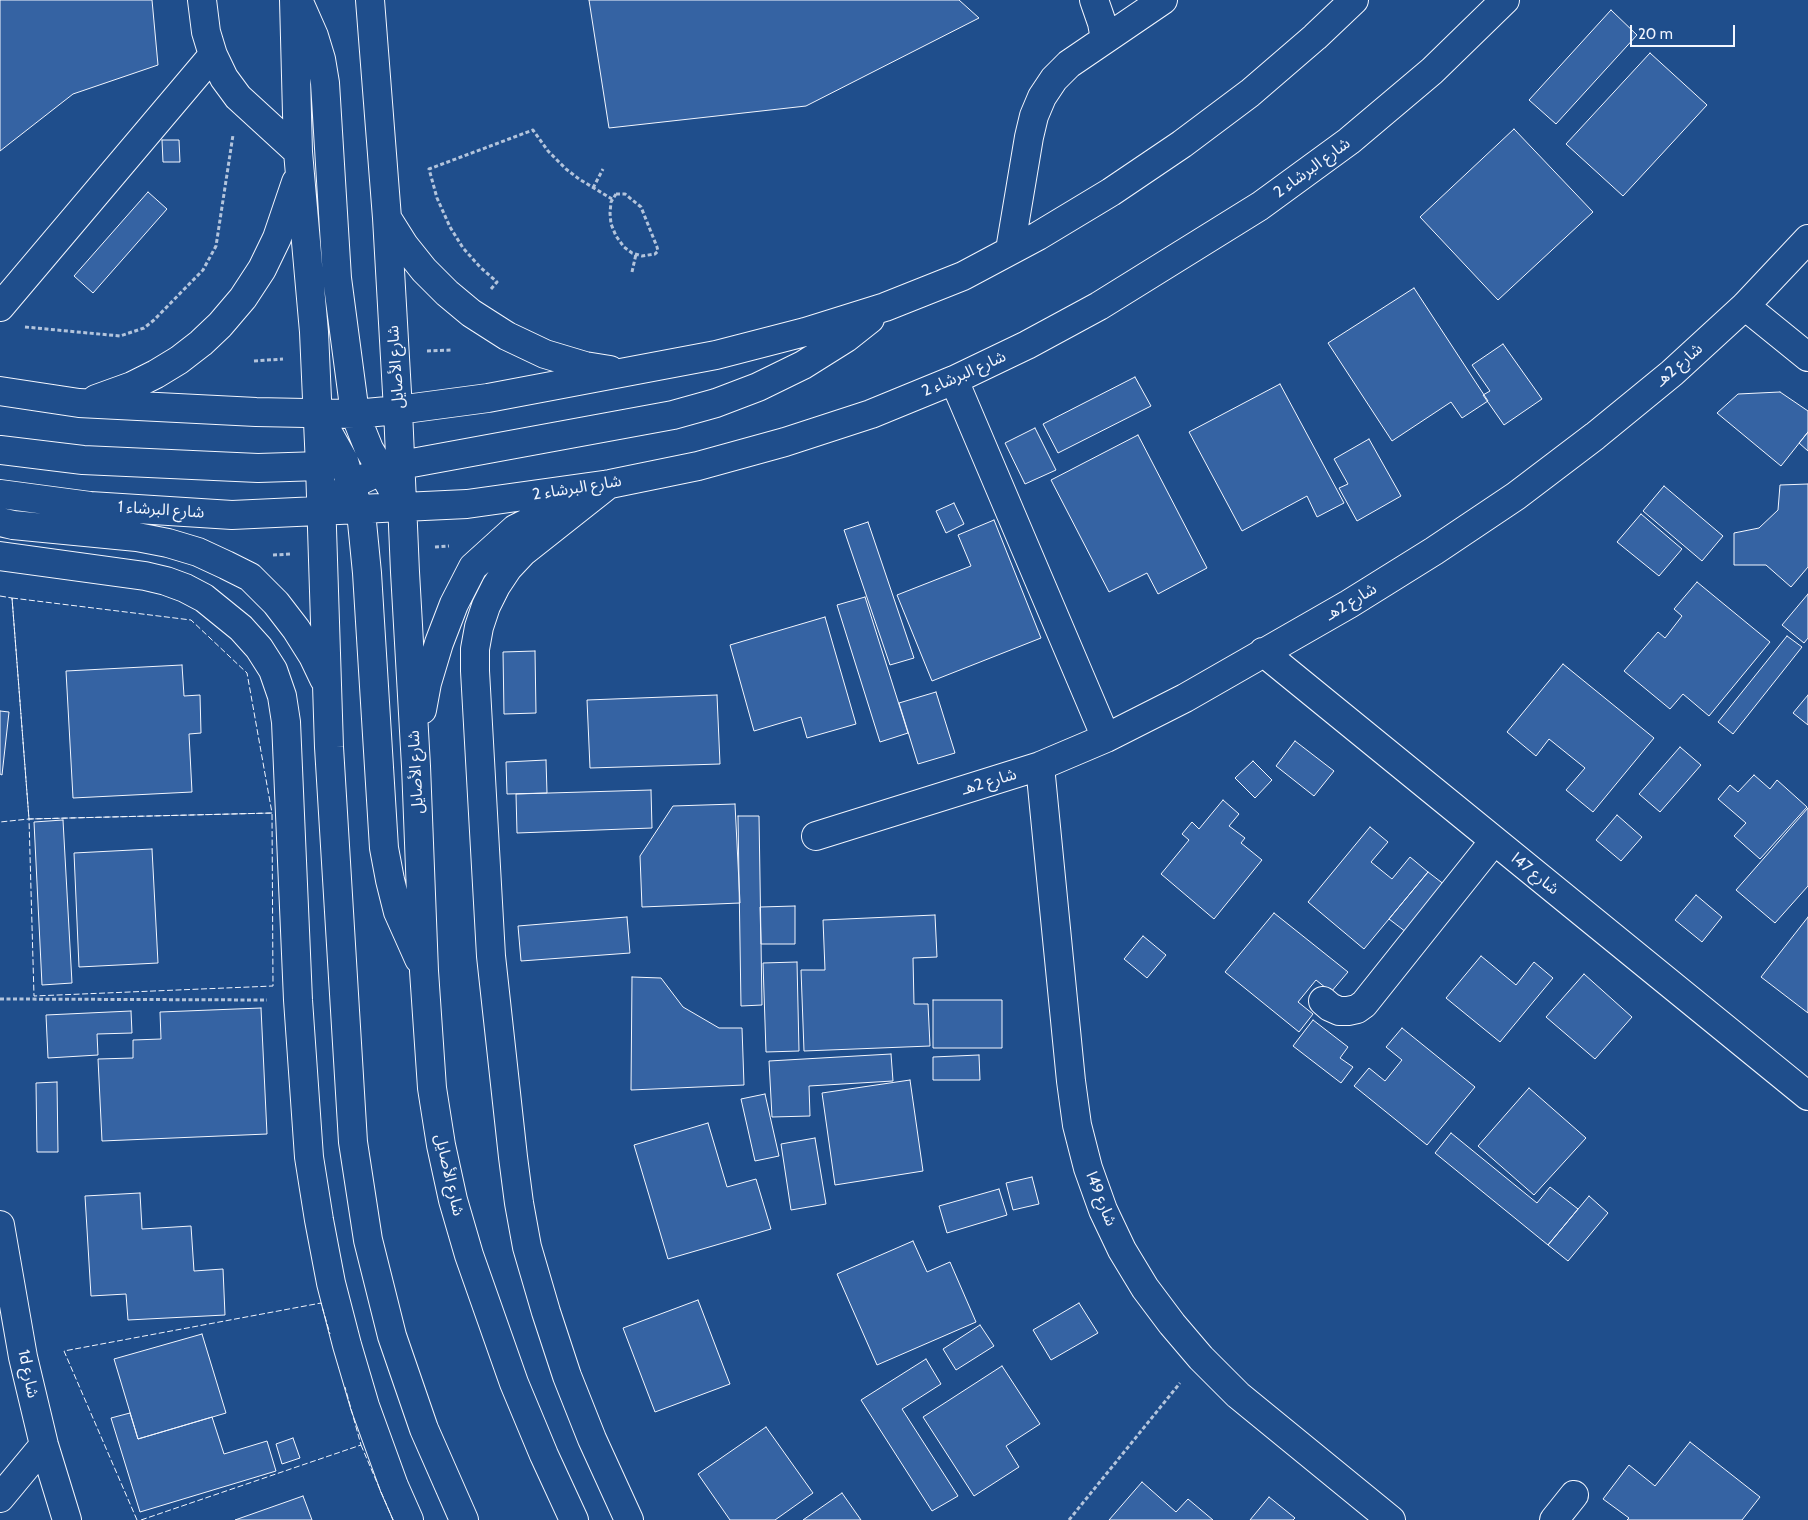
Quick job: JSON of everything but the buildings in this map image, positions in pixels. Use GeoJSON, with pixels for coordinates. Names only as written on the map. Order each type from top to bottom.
{"type":"FeatureCollection","features":[{"type":"Feature","properties":{"kind":"street"},"geometry":{"type":"LineString","coordinates":[[202,0],[206,32],[213,56],[224,78],[238,97],[299,162]]}},
{"type":"Feature","properties":{"kind":"street"},"geometry":{"type":"LineString","coordinates":[[296,0],[299,162],[314,332],[318,414],[366,550],[384,848],[398,912],[424,971]]}},
{"type":"Feature","properties":{"kind":"street"},"geometry":{"type":"LineString","coordinates":[[296,0],[314,36],[321,59],[325,83],[337,278],[355,414],[384,462]]}},
{"type":"Feature","properties":{"kind":"street","name":"شارع الأصايل"},"geometry":{"type":"LineString","coordinates":[[370,0],[387,218],[398,410],[384,462],[402,508],[416,766],[424,971],[432,1088],[441,1145],[453,1200],[469,1256],[514,1383],[574,1520]]}},
{"type":"Feature","properties":{"kind":"street"},"geometry":{"type":"LineString","coordinates":[[1094,0],[1105,39]]}},
{"type":"Feature","properties":{"kind":"street"},"geometry":{"type":"LineString","coordinates":[[1010,250],[1029,137],[1034,116],[1042,97],[1054,79],[1069,64],[1159,0]]}},
{"type":"Feature","properties":{"kind":"street"},"geometry":{"type":"LineString","coordinates":[[0,391],[80,403],[355,414],[488,398],[716,355],[805,332],[885,307],[962,276],[1038,236],[1112,192],[1182,144],[1250,93],[1315,37],[1354,0]]}},
{"type":"Feature","properties":{"kind":"street","name":"شارع البرشاء 2"},"geometry":{"type":"LineString","coordinates":[[322,511],[343,481],[402,508],[467,504],[610,484],[698,466],[785,442],[871,414],[954,380],[1028,346],[1099,306],[1260,206],[1349,141],[1432,71],[1505,0]]}},
{"type":"Feature","properties":{"kind":"street"},"geometry":{"type":"LineString","coordinates":[[0,307],[213,56]]}},
{"type":"Feature","properties":{"kind":"street"},"geometry":{"type":"LineString","coordinates":[[80,403],[106,396],[156,374],[179,360],[220,325],[243,298],[262,270],[277,238],[299,162]]}},
{"type":"Feature","properties":{"kind":"street"},"geometry":{"type":"LineString","coordinates":[[387,218],[404,245],[424,270],[446,293],[471,313],[507,336],[545,354],[585,366],[627,372]]}},
{"type":"Feature","properties":{"kind":"street","name":"شارع 2هـ"},"geometry":{"type":"LineString","coordinates":[[816,836],[1040,766],[1106,738],[1185,698],[1358,598],[1434,551],[1516,496],[1595,436],[1672,373],[1745,306],[1808,238]]}},
{"type":"Feature","properties":{"kind":"street"},"geometry":{"type":"LineString","coordinates":[[1745,306],[1808,357]]}},
{"type":"Feature","properties":{"kind":"street"},"geometry":{"type":"LineString","coordinates":[[464,1520],[424,1430],[392,1336],[368,1240],[353,1142],[329,747],[322,511],[357,457],[384,462],[673,415],[716,403],[758,387],[803,365],[846,338],[885,307]]}},
{"type":"Feature","properties":{"kind":"street"},"geometry":{"type":"LineString","coordinates":[[954,380],[1106,738]]}},
{"type":"Feature","properties":{"kind":"street"},"geometry":{"type":"LineString","coordinates":[[0,450],[83,460],[258,468],[343,481]]}},
{"type":"Feature","properties":{"kind":"street"},"geometry":{"type":"LineString","coordinates":[[416,766],[420,724],[429,675],[451,612],[474,567],[515,529],[560,506],[610,484]]}},
{"type":"Feature","properties":{"kind":"street"},"geometry":{"type":"LineString","coordinates":[[610,484],[523,552],[508,568],[486,606],[479,627],[474,671],[491,956],[512,1158],[527,1247],[546,1312],[568,1376],[592,1439],[629,1520]]}},
{"type":"Feature","properties":{"kind":"street","name":"شارع البرشاء 1"},"geometry":{"type":"LineString","coordinates":[[0,494],[90,506],[232,515],[322,511]]}},
{"type":"Feature","properties":{"kind":"street"},"geometry":{"type":"LineString","coordinates":[[0,522],[152,540],[198,552],[226,565],[250,578],[276,603],[304,642],[327,685]]}},
{"type":"Feature","properties":{"kind":"street"},"geometry":{"type":"LineString","coordinates":[[0,556],[146,576],[185,588],[204,598],[241,628],[259,648],[273,670],[282,696],[286,722],[298,1000],[309,1158],[331,1283],[347,1345],[365,1406],[394,1486],[409,1520]]}},
{"type":"Feature","properties":{"kind":"street","name":"شارع 47ا"},"geometry":{"type":"LineString","coordinates":[[1262,652],[1808,1096]]}},
{"type":"Feature","properties":{"kind":"street"},"geometry":{"type":"LineString","coordinates":[[286,749],[329,747]]}},
{"type":"Feature","properties":{"kind":"street","name":"شارع 49ا"},"geometry":{"type":"LineString","coordinates":[[1040,766],[1077,1125],[1088,1168],[1103,1210],[1122,1250],[1145,1288],[1201,1358],[1238,1395],[1391,1520]]}},
{"type":"Feature","properties":{"kind":"street"},"geometry":{"type":"LineString","coordinates":[[1323,1002],[1338,1011],[1356,1009],[1364,1004],[1494,841]]}},
{"type":"Feature","properties":{"kind":"street","name":"1d شارع"},"geometry":{"type":"LineString","coordinates":[[0,1226],[24,1357],[44,1445],[67,1520]]}},
{"type":"Feature","properties":{"kind":"street"},"geometry":{"type":"LineString","coordinates":[[0,1498],[44,1445]]}},
{"type":"Feature","properties":{"kind":"street"},"geometry":{"type":"LineString","coordinates":[[1554,1520],[1574,1495]]}},
{"type":"Feature","properties":{"kind":"path"},"geometry":{"type":"LineString","coordinates":[[18,326],[120,336],[132,333],[144,328],[154,320],[203,270],[216,246],[219,232],[238,97]]}},
{"type":"Feature","properties":{"kind":"path"},"geometry":{"type":"LineString","coordinates":[[471,313],[497,282],[463,248],[450,227],[437,198],[429,169],[533,130],[548,151],[566,169],[612,199]]}},
{"type":"Feature","properties":{"kind":"path"},"geometry":{"type":"LineString","coordinates":[[593,188],[603,169]]}},
{"type":"Feature","properties":{"kind":"path"},"geometry":{"type":"LineString","coordinates":[[616,194],[624,194],[634,199],[641,207],[658,251],[655,254],[651,256],[636,254],[624,247],[616,236],[611,224],[612,199],[616,194]]}},
{"type":"Feature","properties":{"kind":"path"},"geometry":{"type":"LineString","coordinates":[[632,272],[636,254]]}},
{"type":"Feature","properties":{"kind":"path"},"geometry":{"type":"LineString","coordinates":[[0,999],[298,1000]]}},
{"type":"Feature","properties":{"kind":"path"},"geometry":{"type":"LineString","coordinates":[[1069,1520],[1201,1358]]}},
{"type":"Feature","properties":{"kind":"fence"},"geometry":{"type":"LineString","coordinates":[[0,596],[12,598],[29,819],[34,996],[273,986],[272,813],[29,819],[0,822]]}},
{"type":"Feature","properties":{"kind":"fence"},"geometry":{"type":"LineString","coordinates":[[12,598],[191,620],[247,673],[272,813],[29,819],[12,598]]}},
{"type":"Feature","properties":{"kind":"fence"},"geometry":{"type":"LineString","coordinates":[[137,1520],[64,1351],[321,1303],[330,1334]]}},
{"type":"Feature","properties":{"kind":"fence"},"geometry":{"type":"LineString","coordinates":[[141,1520],[361,1445],[345,1387]]}},
{"type":"Feature","properties":{"kind":"fence"},"geometry":{"type":"LineString","coordinates":[[361,1445],[393,1520]]}}]}
